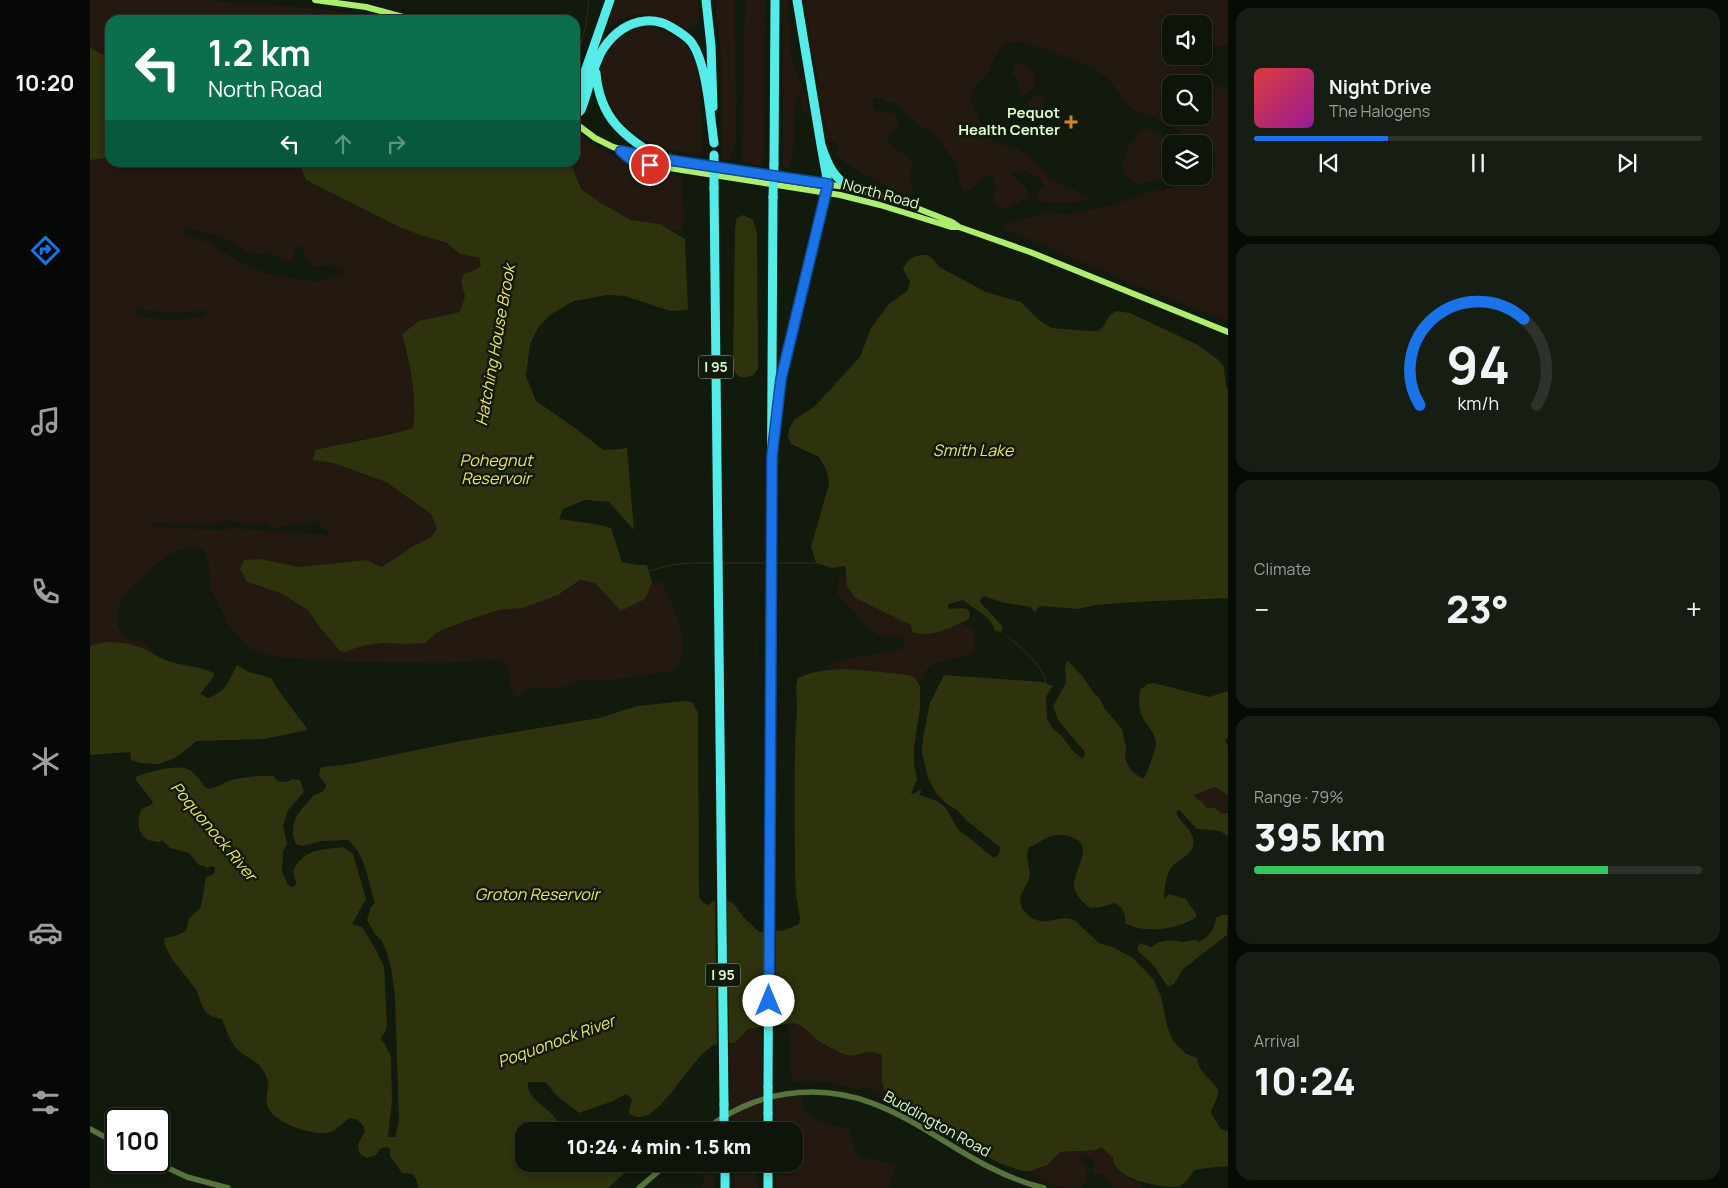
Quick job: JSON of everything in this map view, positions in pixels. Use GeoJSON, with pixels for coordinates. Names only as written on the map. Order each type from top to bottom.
{"type":"FeatureCollection","features":[{"type":"Feature","properties":{"kind":"highway"},"geometry":{"type":"LineString","coordinates":[[580,86],[610,0]]}},
{"type":"Feature","properties":{"kind":"highway","name":"I 95"},"geometry":{"type":"LineString","coordinates":[[706,0],[711,46],[714,143],[724,1122]]}},
{"type":"Feature","properties":{"kind":"highway"},"geometry":{"type":"LineString","coordinates":[[768,1122],[774,0]]}},
{"type":"Feature","properties":{"kind":"highway"},"geometry":{"type":"LineString","coordinates":[[772,456],[781,379],[827,188],[797,0]]}},
{"type":"Feature","properties":{"kind":"highway"},"geometry":{"type":"LineString","coordinates":[[580,111],[601,52],[610,39],[623,27],[640,22],[652,20],[665,23],[679,31],[692,42],[700,59],[714,143]]}},
{"type":"Feature","properties":{"kind":"highway"},"geometry":{"type":"LineString","coordinates":[[596,67],[598,90],[605,109],[615,125],[628,138],[659,158]]}},
{"type":"Feature","properties":{"kind":"highway"},"geometry":{"type":"LineString","coordinates":[[821,145],[829,167],[839,180],[850,188]]}},
{"type":"Feature","properties":{"kind":"highway"},"geometry":{"type":"LineString","coordinates":[[725,1172],[725,1188]]}},
{"type":"Feature","properties":{"kind":"highway"},"geometry":{"type":"LineString","coordinates":[[768,1172],[768,1188]]}},
{"type":"Feature","properties":{"kind":"main road"},"geometry":{"type":"LineString","coordinates":[[315,0],[366,7],[396,15]]}},
{"type":"Feature","properties":{"kind":"main road","name":"North Road"},"geometry":{"type":"LineString","coordinates":[[580,127],[595,138],[638,162],[689,171],[827,188],[850,188],[906,204],[1228,332]]}},
{"type":"Feature","properties":{"kind":"main road","name":"North Road"},"geometry":{"type":"LineString","coordinates":[[621,151],[827,188],[951,227],[959,226]]}},
{"type":"Feature","properties":{"kind":"main road"},"geometry":{"type":"LineString","coordinates":[[689,171],[690,163]]}},
{"type":"Feature","properties":{"kind":"street","name":"Buddington Road"},"geometry":{"type":"LineString","coordinates":[[716,1122],[749,1104],[777,1095],[808,1092],[847,1095],[892,1110],[1001,1174],[1044,1188]]}},
{"type":"Feature","properties":{"kind":"street"},"geometry":{"type":"LineString","coordinates":[[90,1129],[105,1137]]}},
{"type":"Feature","properties":{"kind":"street"},"geometry":{"type":"LineString","coordinates":[[170,1169],[187,1177],[228,1188]]}},
{"type":"Feature","properties":{"kind":"street"},"geometry":{"type":"LineString","coordinates":[[639,1188],[658,1172]]}},
{"type":"Feature","properties":{"kind":"shaded area"},"geometry":{"type":"Polygon","coordinates":[[[90,0],[214,0],[321,9],[358,15],[105,15],[105,56],[90,47],[90,0]]]}},
{"type":"Feature","properties":{"kind":"shaded area"},"geometry":{"type":"Polygon","coordinates":[[[617,0],[698,0],[699,17],[696,26],[690,29],[682,28],[651,15],[640,14],[627,17],[607,28],[617,0]]]}},
{"type":"Feature","properties":{"kind":"shaded area"},"geometry":{"type":"Polygon","coordinates":[[[715,0],[735,0],[736,140],[729,160],[722,159],[721,56],[715,0]]]}},
{"type":"Feature","properties":{"kind":"shaded area"},"geometry":{"type":"Polygon","coordinates":[[[745,0],[765,0],[764,157],[762,163],[758,166],[744,163],[742,156],[745,0]]]}},
{"type":"Feature","properties":{"kind":"shaded area"},"geometry":{"type":"Polygon","coordinates":[[[783,0],[788,0],[792,59],[804,90],[807,104],[807,111],[804,113],[799,94],[795,109],[790,168],[783,167],[783,0]]]}},
{"type":"Feature","properties":{"kind":"shaded area"},"geometry":{"type":"Polygon","coordinates":[[[804,0],[1228,0],[1228,44],[1222,47],[1212,45],[1212,15],[1162,15],[1162,65],[1200,65],[1206,75],[1162,75],[1162,122],[1134,110],[1126,104],[1109,79],[1097,71],[1065,56],[1023,42],[1007,43],[999,49],[988,72],[972,91],[970,97],[978,118],[994,143],[1015,147],[1033,158],[1049,178],[1093,199],[1072,203],[1037,202],[1037,194],[1044,186],[1040,178],[1024,170],[1010,174],[1026,187],[1030,198],[1005,210],[991,200],[996,187],[992,177],[987,175],[973,188],[963,190],[953,159],[938,139],[915,122],[894,101],[885,103],[882,98],[873,98],[873,108],[877,111],[889,111],[895,114],[899,121],[894,132],[888,135],[887,142],[909,158],[913,167],[910,179],[914,191],[913,194],[906,194],[878,182],[843,161],[835,154],[838,149],[834,141],[828,143],[804,0]]]}},
{"type":"Feature","properties":{"kind":"shaded area"},"geometry":{"type":"Polygon","coordinates":[[[655,28],[679,40],[690,51],[694,60],[699,85],[702,154],[673,150],[643,139],[627,128],[609,104],[601,75],[603,61],[608,48],[618,37],[632,30],[655,28]]]}},
{"type":"Feature","properties":{"kind":"shaded area"},"geometry":{"type":"Polygon","coordinates":[[[1021,63],[1028,66],[1034,73],[1035,82],[1030,91],[1020,96],[1017,77],[1013,77],[1012,72],[1014,66],[1021,63]]]}},
{"type":"Feature","properties":{"kind":"shaded area"},"geometry":{"type":"Polygon","coordinates":[[[1212,82],[1228,89],[1228,321],[1142,288],[1006,230],[1003,227],[1006,224],[1049,212],[1069,214],[1113,205],[1144,193],[1187,185],[1212,185],[1212,170],[1216,158],[1212,149],[1212,135],[1186,135],[1167,125],[1212,125],[1212,82]]]}},
{"type":"Feature","properties":{"kind":"shaded area"},"geometry":{"type":"Polygon","coordinates":[[[1039,95],[1047,99],[1039,116],[1026,113],[1029,100],[1039,95]]]}},
{"type":"Feature","properties":{"kind":"shaded area"},"geometry":{"type":"Polygon","coordinates":[[[1143,127],[1162,135],[1162,180],[1138,184],[1130,179],[1124,171],[1123,165],[1126,151],[1134,137],[1143,127]]]}},
{"type":"Feature","properties":{"kind":"shaded area"},"geometry":{"type":"Polygon","coordinates":[[[580,134],[616,157],[638,165],[670,172],[681,177],[684,217],[681,230],[672,230],[660,224],[631,220],[581,189],[573,167],[580,167],[580,134]]]}},
{"type":"Feature","properties":{"kind":"shaded area"},"geometry":{"type":"Polygon","coordinates":[[[105,158],[105,167],[301,167],[306,181],[397,226],[447,243],[460,254],[479,258],[481,265],[461,282],[465,296],[460,312],[438,317],[402,334],[412,381],[414,404],[413,428],[315,450],[313,459],[333,463],[386,482],[431,514],[437,528],[431,537],[415,545],[382,567],[367,560],[300,567],[260,559],[247,582],[280,593],[308,610],[340,651],[345,652],[362,646],[382,643],[425,643],[438,632],[465,621],[499,610],[523,608],[558,595],[580,580],[644,599],[652,583],[661,581],[676,614],[683,638],[680,661],[674,671],[612,680],[578,681],[561,688],[528,687],[520,697],[514,695],[510,686],[507,663],[498,660],[442,663],[355,662],[274,657],[251,650],[230,627],[211,590],[208,558],[204,550],[190,548],[180,550],[163,558],[124,595],[121,601],[117,615],[119,630],[126,638],[141,641],[154,651],[150,656],[90,651],[90,160],[105,158]],[[192,229],[184,230],[184,234],[204,241],[246,265],[268,274],[319,282],[345,272],[331,265],[312,267],[306,260],[302,245],[296,247],[292,262],[281,260],[279,257],[266,252],[253,254],[219,236],[192,229]],[[135,309],[133,313],[141,316],[177,320],[205,316],[207,310],[174,313],[135,309]],[[226,520],[212,525],[151,523],[153,526],[161,527],[222,530],[234,528],[327,535],[330,532],[318,526],[322,520],[298,525],[286,525],[273,529],[264,522],[254,525],[226,520]]]}},
{"type":"Feature","properties":{"kind":"shaded area"},"geometry":{"type":"Polygon","coordinates":[[[843,576],[847,580],[847,586],[855,598],[911,625],[911,630],[942,631],[961,623],[975,631],[974,644],[978,646],[973,654],[933,664],[926,670],[924,679],[918,682],[915,678],[841,669],[829,670],[825,667],[841,660],[901,649],[905,642],[902,637],[879,635],[870,630],[837,594],[839,578],[843,576]]]}},
{"type":"Feature","properties":{"kind":"shaded area"},"geometry":{"type":"Polygon","coordinates":[[[1215,787],[1228,795],[1228,813],[1221,813],[1215,808],[1207,808],[1193,795],[1215,787]]]}},
{"type":"Feature","properties":{"kind":"shaded area"},"geometry":{"type":"Polygon","coordinates":[[[794,1023],[801,1025],[852,1056],[867,1051],[882,1055],[882,1082],[884,1089],[921,1116],[916,1117],[884,1096],[873,1092],[871,1088],[857,1089],[827,1082],[802,1081],[793,1083],[790,1069],[790,1039],[787,1025],[794,1023]]]}},
{"type":"Feature","properties":{"kind":"shaded area"},"geometry":{"type":"Polygon","coordinates":[[[760,1028],[762,1033],[762,1122],[730,1122],[730,1043],[735,1043],[748,1029],[760,1028]]]}},
{"type":"Feature","properties":{"kind":"shaded area"},"geometry":{"type":"Polygon","coordinates":[[[810,1095],[803,1098],[806,1112],[811,1117],[822,1122],[850,1130],[858,1157],[896,1164],[889,1188],[776,1188],[776,1172],[803,1172],[803,1122],[775,1122],[775,1099],[810,1095]]]}},
{"type":"Feature","properties":{"kind":"shaded area"},"geometry":{"type":"Polygon","coordinates":[[[1100,1147],[1113,1156],[1119,1170],[1131,1179],[1141,1183],[1141,1188],[1113,1188],[1108,1179],[1100,1173],[1095,1175],[1092,1169],[1095,1165],[1092,1158],[1082,1157],[1080,1161],[1087,1170],[1086,1181],[1081,1188],[1051,1185],[1030,1171],[1047,1165],[1059,1152],[1100,1147]]]}},
{"type":"Feature","properties":{"kind":"shaded area"},"geometry":{"type":"Polygon","coordinates":[[[701,1172],[714,1172],[714,1188],[700,1188],[705,1182],[701,1172]]]}},
{"type":"Feature","properties":{"kind":"shaded area"},"geometry":{"type":"Polygon","coordinates":[[[734,1172],[756,1172],[757,1188],[734,1188],[734,1172]]]}},
{"type":"Feature","properties":{"kind":"water"},"geometry":{"type":"Polygon","coordinates":[[[90,47],[105,56],[105,158],[90,160],[90,47]]]}},
{"type":"Feature","properties":{"kind":"water","name":"Pohegnut Reservoir"},"geometry":{"type":"Polygon","coordinates":[[[301,167],[573,167],[581,189],[601,203],[631,220],[660,224],[685,239],[688,310],[670,311],[625,296],[607,295],[574,301],[550,315],[538,328],[530,344],[526,376],[536,401],[603,450],[627,447],[634,530],[609,502],[585,500],[563,509],[559,519],[611,528],[622,562],[647,565],[652,583],[645,599],[621,611],[595,583],[580,580],[558,595],[523,608],[499,610],[465,621],[438,632],[425,643],[382,643],[362,646],[345,652],[340,651],[308,610],[280,593],[247,582],[240,569],[244,560],[260,559],[300,567],[367,560],[382,567],[415,545],[431,537],[437,528],[431,514],[386,482],[333,463],[313,460],[315,450],[389,435],[413,428],[412,380],[402,334],[419,321],[460,312],[465,296],[461,282],[464,274],[475,270],[481,265],[479,258],[460,254],[447,243],[397,226],[306,180],[301,167]]]}},
{"type":"Feature","properties":{"kind":"water"},"geometry":{"type":"Polygon","coordinates":[[[743,215],[753,220],[757,233],[758,368],[754,375],[745,377],[737,375],[733,363],[735,227],[737,218],[743,215]]]}},
{"type":"Feature","properties":{"kind":"water","name":"Smith Lake"},"geometry":{"type":"Polygon","coordinates":[[[927,255],[939,267],[986,292],[1021,302],[1040,321],[1052,328],[1098,331],[1103,327],[1110,315],[1116,311],[1130,313],[1198,345],[1217,359],[1224,367],[1226,387],[1228,388],[1228,598],[1135,602],[1096,605],[1078,609],[1042,606],[1035,612],[1030,607],[1001,602],[984,596],[980,602],[1002,626],[1003,629],[1000,632],[994,630],[993,625],[986,617],[963,600],[948,606],[950,609],[968,609],[969,619],[941,631],[919,634],[912,632],[911,625],[855,598],[847,586],[845,566],[831,568],[816,563],[811,547],[829,484],[827,471],[819,457],[791,444],[788,437],[789,429],[794,420],[815,406],[860,357],[871,328],[889,304],[907,291],[910,282],[903,269],[910,259],[927,255]]]}},
{"type":"Feature","properties":{"kind":"water"},"geometry":{"type":"Polygon","coordinates":[[[105,642],[134,645],[168,661],[214,673],[213,678],[200,694],[208,698],[223,689],[237,665],[249,672],[271,678],[308,730],[264,739],[197,741],[175,758],[159,764],[140,763],[131,760],[130,752],[90,755],[90,646],[105,642]]]}},
{"type":"Feature","properties":{"kind":"water","name":"Groton Reservoir"},"geometry":{"type":"Polygon","coordinates":[[[1067,660],[1083,677],[1095,695],[1099,697],[1105,709],[1122,729],[1126,748],[1125,758],[1129,767],[1141,778],[1144,778],[1146,774],[1156,743],[1140,711],[1140,690],[1147,684],[1154,683],[1209,697],[1228,691],[1228,737],[1225,741],[1228,746],[1228,795],[1215,787],[1194,795],[1207,808],[1215,808],[1221,813],[1228,813],[1228,836],[1220,831],[1197,829],[1179,810],[1176,812],[1192,834],[1194,844],[1187,856],[1171,868],[1165,888],[1164,899],[1169,894],[1186,899],[1196,917],[1171,928],[1141,929],[1125,923],[1123,911],[1115,903],[1090,908],[1080,899],[1074,886],[1082,858],[1082,845],[1078,840],[1064,835],[1048,837],[1029,847],[1027,856],[1030,874],[1020,899],[1025,913],[1033,919],[1042,921],[1064,918],[1074,920],[1099,943],[1113,947],[1133,958],[1154,980],[1161,997],[1168,1029],[1173,1041],[1186,1054],[1197,1058],[1203,1073],[1217,1088],[1217,1097],[1211,1114],[1221,1129],[1228,1131],[1228,1166],[1194,1170],[1187,1180],[1178,1187],[1153,1185],[1125,1175],[1114,1164],[1113,1156],[1110,1156],[1101,1147],[1097,1150],[1060,1152],[1047,1165],[1030,1171],[1022,1171],[999,1163],[982,1153],[964,1137],[937,1127],[884,1090],[882,1082],[882,1055],[870,1052],[853,1055],[844,1054],[822,1043],[803,1027],[793,1023],[748,1029],[735,1043],[712,1046],[695,1062],[658,1107],[650,1114],[641,1117],[630,1114],[629,1109],[632,1100],[626,1094],[613,1101],[579,1113],[555,1094],[546,1082],[528,1082],[529,1092],[532,1096],[559,1122],[515,1122],[515,1172],[626,1172],[608,1188],[419,1188],[412,1174],[402,1173],[390,1156],[390,1149],[388,1147],[381,1148],[376,1155],[367,1158],[361,1155],[358,1146],[365,1131],[358,1120],[349,1118],[333,1131],[324,1133],[294,1127],[276,1118],[270,1112],[267,1105],[268,1082],[261,1068],[235,1047],[228,1036],[222,1019],[207,1013],[201,1004],[195,988],[172,958],[165,945],[164,938],[186,931],[189,918],[201,907],[206,877],[214,874],[215,868],[213,866],[206,868],[199,865],[189,853],[170,848],[162,840],[160,842],[153,841],[143,836],[138,822],[141,809],[151,805],[153,802],[136,780],[136,777],[155,771],[179,767],[190,770],[206,788],[250,777],[273,776],[282,782],[293,779],[300,780],[304,792],[288,810],[283,826],[287,844],[283,852],[282,871],[288,885],[292,887],[295,886],[296,882],[293,871],[297,863],[308,854],[344,847],[353,854],[366,899],[352,924],[362,927],[384,967],[387,1024],[386,1031],[381,1040],[391,1057],[392,1101],[388,1137],[395,1137],[399,1121],[395,998],[387,953],[382,941],[375,934],[367,920],[371,907],[375,903],[366,869],[359,854],[348,840],[322,841],[302,846],[296,844],[294,838],[293,826],[301,810],[314,795],[322,792],[325,788],[326,785],[319,776],[320,769],[455,742],[599,718],[637,706],[685,701],[692,702],[698,713],[699,897],[703,903],[709,905],[713,901],[731,902],[759,932],[785,930],[799,924],[800,918],[795,876],[796,686],[798,678],[824,670],[852,669],[909,675],[915,678],[920,686],[920,708],[914,748],[917,780],[911,793],[913,794],[921,789],[920,795],[937,801],[945,807],[958,829],[994,858],[999,854],[1000,847],[967,821],[957,810],[947,804],[937,794],[928,778],[922,753],[930,703],[944,675],[1043,682],[1053,686],[1046,697],[1047,719],[1054,730],[1061,735],[1081,758],[1085,756],[1084,751],[1058,720],[1053,706],[1066,683],[1065,667],[1067,660]]]}},
{"type":"Feature","properties":{"kind":"water"},"geometry":{"type":"Polygon","coordinates":[[[1228,915],[1227,935],[1183,969],[1174,984],[1168,987],[1154,966],[1138,951],[1138,946],[1141,943],[1151,947],[1159,942],[1171,940],[1182,942],[1195,940],[1199,942],[1209,935],[1216,918],[1228,915]]]}},
{"type":"Feature","properties":{"kind":"pier"},"geometry":{"type":"Polygon","coordinates":[[[715,898],[727,898],[729,1046],[717,1047],[715,898]]]}},
{"type":"Feature","properties":{"kind":"pier"},"geometry":{"type":"Polygon","coordinates":[[[776,928],[776,1029],[764,1030],[764,929],[776,928]]]}},
{"type":"Feature","properties":{"kind":"waterway"},"geometry":{"type":"LineString","coordinates":[[580,49],[586,25],[589,0]]}},
{"type":"Feature","properties":{"kind":"waterway","name":"Hatching House Brook"},"geometry":{"type":"LineString","coordinates":[[650,571],[682,564],[714,563]]}},
{"type":"Feature","properties":{"kind":"waterway","name":"Hatching House Brook"},"geometry":{"type":"LineString","coordinates":[[721,563],[767,563]]}},
{"type":"Feature","properties":{"kind":"waterway","name":"Hatching House Brook"},"geometry":{"type":"LineString","coordinates":[[776,563],[817,563]]}},
{"type":"Feature","properties":{"kind":"waterway","name":"Hatching House Brook"},"geometry":{"type":"LineString","coordinates":[[1007,636],[1036,663],[1041,670],[1046,684]]}},
{"type":"Feature","properties":{"kind":"place","name":"Pequot Health Center"},"geometry":{"type":"Point","coordinates":[1071,122]}},
{"type":"Feature","properties":{"kind":"route"},"geometry":{"type":"LineString","coordinates":[[650,165],[629,158],[621,151],[828,184],[781,379],[772,456],[769,1001]]}},
{"type":"Feature","properties":{"kind":"water label","name":"Poquonock River"},"geometry":{"type":"Point","coordinates":[214,831]}},
{"type":"Feature","properties":{"kind":"water label","name":"Poquonock River"},"geometry":{"type":"Point","coordinates":[556,1041]}}]}
